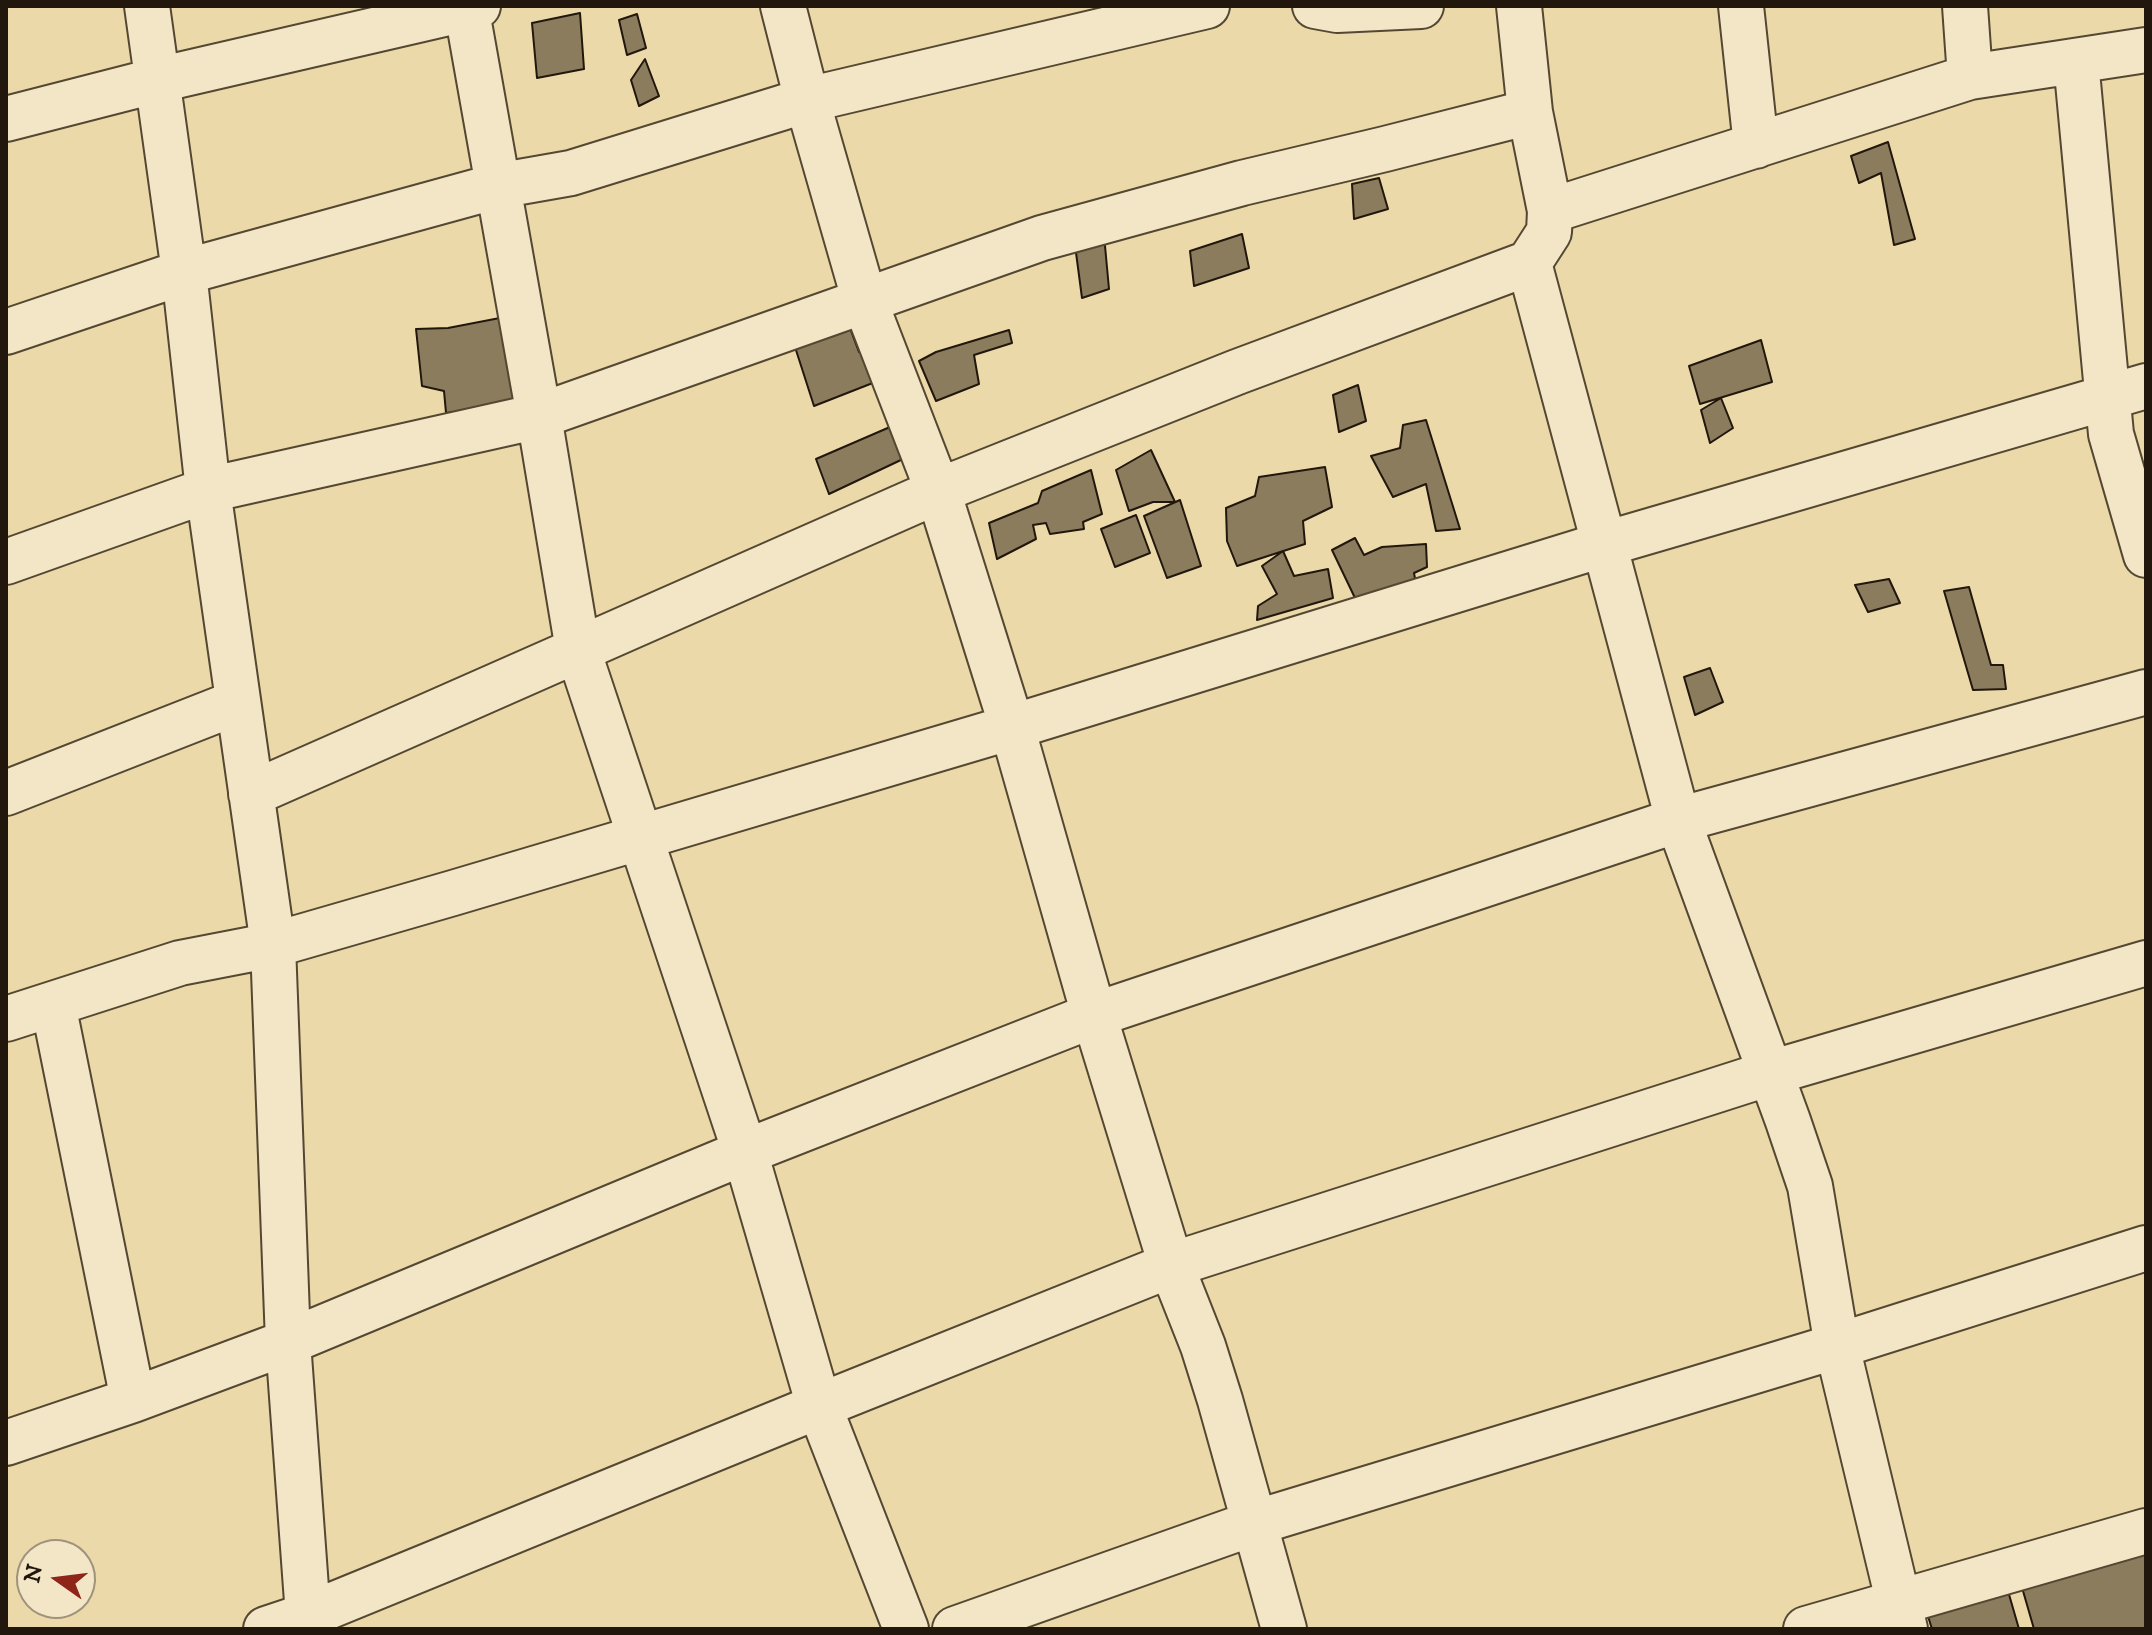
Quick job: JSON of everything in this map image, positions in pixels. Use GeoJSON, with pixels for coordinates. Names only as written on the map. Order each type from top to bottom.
{"type":"FeatureCollection","features":[{"type":"Feature","properties":{"kind":"street"},"geometry":{"type":"LineString","coordinates":[[147,6],[184,272],[208,490],[273,945],[288,1342],[309,1622]]}},
{"type":"Feature","properties":{"kind":"street"},"geometry":{"type":"LineString","coordinates":[[783,6],[865,302],[938,491],[1012,727],[1094,1015],[1171,1265],[1203,1346],[1220,1400],[1284,1629]]}},
{"type":"Feature","properties":{"kind":"street"},"geometry":{"type":"LineString","coordinates":[[6,332],[184,272],[497,186],[571,173],[807,100],[1207,6]]}},
{"type":"Feature","properties":{"kind":"street"},"geometry":{"type":"LineString","coordinates":[[1315,6],[1337,10],[1421,6]]}},
{"type":"Feature","properties":{"kind":"street"},"geometry":{"type":"LineString","coordinates":[[251,794],[938,491],[1237,372],[1529,263],[1549,232],[1550,211],[1530,112],[1519,6]]}},
{"type":"Feature","properties":{"kind":"street"},"geometry":{"type":"LineString","coordinates":[[1741,6],[1756,146]]}},
{"type":"Feature","properties":{"kind":"street"},"geometry":{"type":"LineString","coordinates":[[1965,6],[1970,77]]}},
{"type":"Feature","properties":{"kind":"street"},"geometry":{"type":"LineString","coordinates":[[6,119],[470,7],[497,186],[578,650],[745,1152],[819,1406],[906,1629]]}},
{"type":"Feature","properties":{"kind":"street"},"geometry":{"type":"LineString","coordinates":[[1550,211],[1970,77],[2146,50]]}},
{"type":"Feature","properties":{"kind":"street"},"geometry":{"type":"LineString","coordinates":[[2076,61],[2126,391],[2111,434],[2146,555]]}},
{"type":"Feature","properties":{"kind":"street"},"geometry":{"type":"LineString","coordinates":[[6,562],[208,490],[539,416],[1042,238],[1242,183],[1530,112]]}},
{"type":"Feature","properties":{"kind":"street"},"geometry":{"type":"LineString","coordinates":[[1529,263],[1678,820],[1810,1186],[1837,1346],[1901,1616]]}},
{"type":"Feature","properties":{"kind":"street"},"geometry":{"type":"LineString","coordinates":[[6,1019],[180,963],[273,945],[1012,727],[1605,544],[2126,391]]}},
{"type":"Feature","properties":{"kind":"street"},"geometry":{"type":"LineString","coordinates":[[6,1443],[288,1342],[745,1152],[1094,1015],[1678,820],[2146,692]]}},
{"type":"Feature","properties":{"kind":"street"},"geometry":{"type":"LineString","coordinates":[[6,793],[238,702]]}},
{"type":"Feature","properties":{"kind":"street"},"geometry":{"type":"LineString","coordinates":[[266,1629],[309,1622],[819,1406],[1171,1265],[1770,1073],[2146,963]]}},
{"type":"Feature","properties":{"kind":"street"},"geometry":{"type":"LineString","coordinates":[[53,1004],[133,1400]]}},
{"type":"Feature","properties":{"kind":"street"},"geometry":{"type":"LineString","coordinates":[[955,1629],[1254,1523],[1837,1346],[2146,1248]]}},
{"type":"Feature","properties":{"kind":"street"},"geometry":{"type":"LineString","coordinates":[[1806,1629],[1901,1616],[2146,1531]]}},
{"type":"Feature","properties":{"kind":"building"},"geometry":{"type":"Polygon","coordinates":[[[580,13],[584,69],[537,78],[532,23],[580,13]]]}},
{"type":"Feature","properties":{"kind":"building"},"geometry":{"type":"Polygon","coordinates":[[[637,14],[646,48],[627,55],[619,20],[637,14]]]}},
{"type":"Feature","properties":{"kind":"building"},"geometry":{"type":"Polygon","coordinates":[[[645,59],[659,96],[639,106],[631,80],[645,59]]]}},
{"type":"Feature","properties":{"kind":"building"},"geometry":{"type":"Polygon","coordinates":[[[1888,142],[1915,239],[1894,245],[1881,173],[1859,183],[1851,156],[1888,142]]]}},
{"type":"Feature","properties":{"kind":"building"},"geometry":{"type":"Polygon","coordinates":[[[1379,178],[1388,209],[1354,219],[1352,184],[1379,178]]]}},
{"type":"Feature","properties":{"kind":"building"},"geometry":{"type":"Polygon","coordinates":[[[1242,234],[1249,268],[1194,286],[1190,251],[1242,234]]]}},
{"type":"Feature","properties":{"kind":"building"},"geometry":{"type":"Polygon","coordinates":[[[1104,235],[1109,289],[1082,298],[1075,245],[1104,235]]]}},
{"type":"Feature","properties":{"kind":"building"},"geometry":{"type":"Polygon","coordinates":[[[505,317],[522,404],[446,413],[444,391],[422,386],[416,329],[448,328],[505,317]]]}},
{"type":"Feature","properties":{"kind":"building"},"geometry":{"type":"Polygon","coordinates":[[[850,328],[859,352],[878,346],[888,377],[814,406],[795,347],[850,328]]]}},
{"type":"Feature","properties":{"kind":"building"},"geometry":{"type":"Polygon","coordinates":[[[1009,330],[1012,343],[974,355],[979,384],[936,401],[919,361],[936,352],[1009,330]]]}},
{"type":"Feature","properties":{"kind":"building"},"geometry":{"type":"Polygon","coordinates":[[[1761,340],[1772,382],[1700,404],[1689,366],[1761,340]]]}},
{"type":"Feature","properties":{"kind":"building"},"geometry":{"type":"Polygon","coordinates":[[[1358,385],[1366,421],[1339,432],[1333,395],[1358,385]]]}},
{"type":"Feature","properties":{"kind":"building"},"geometry":{"type":"Polygon","coordinates":[[[1721,398],[1733,428],[1710,443],[1701,410],[1721,398]]]}},
{"type":"Feature","properties":{"kind":"building"},"geometry":{"type":"Polygon","coordinates":[[[1426,420],[1460,529],[1436,531],[1426,484],[1393,497],[1371,456],[1400,448],[1403,425],[1426,420]]]}},
{"type":"Feature","properties":{"kind":"building"},"geometry":{"type":"Polygon","coordinates":[[[890,427],[903,459],[829,494],[816,459],[890,427]]]}},
{"type":"Feature","properties":{"kind":"building"},"geometry":{"type":"Polygon","coordinates":[[[1151,450],[1175,502],[1153,502],[1129,511],[1116,470],[1151,450]]]}},
{"type":"Feature","properties":{"kind":"building"},"geometry":{"type":"Polygon","coordinates":[[[1325,467],[1332,507],[1303,521],[1305,544],[1237,566],[1227,541],[1226,508],[1255,496],[1259,477],[1325,467]]]}},
{"type":"Feature","properties":{"kind":"building"},"geometry":{"type":"Polygon","coordinates":[[[1091,470],[1102,514],[1083,522],[1084,529],[1050,534],[1046,523],[1033,525],[1036,539],[997,559],[989,523],[1038,503],[1042,491],[1091,470]]]}},
{"type":"Feature","properties":{"kind":"building"},"geometry":{"type":"Polygon","coordinates":[[[1180,500],[1201,566],[1167,578],[1144,516],[1180,500]]]}},
{"type":"Feature","properties":{"kind":"building"},"geometry":{"type":"Polygon","coordinates":[[[1136,515],[1150,553],[1115,567],[1101,529],[1136,515]]]}},
{"type":"Feature","properties":{"kind":"building"},"geometry":{"type":"Polygon","coordinates":[[[1355,538],[1364,555],[1382,547],[1426,544],[1427,567],[1414,573],[1416,584],[1355,598],[1332,550],[1355,538]]]}},
{"type":"Feature","properties":{"kind":"building"},"geometry":{"type":"Polygon","coordinates":[[[1283,551],[1294,576],[1328,569],[1333,598],[1257,620],[1258,606],[1277,594],[1262,566],[1283,551]]]}},
{"type":"Feature","properties":{"kind":"building"},"geometry":{"type":"Polygon","coordinates":[[[1889,579],[1900,603],[1868,612],[1855,585],[1889,579]]]}},
{"type":"Feature","properties":{"kind":"building"},"geometry":{"type":"Polygon","coordinates":[[[1969,587],[1991,665],[2003,665],[2006,689],[1973,690],[1944,591],[1969,587]]]}},
{"type":"Feature","properties":{"kind":"building"},"geometry":{"type":"Polygon","coordinates":[[[1710,668],[1723,702],[1695,715],[1684,677],[1710,668]]]}},
{"type":"Feature","properties":{"kind":"building"},"geometry":{"type":"Polygon","coordinates":[[[2146,1548],[2146,1629],[2034,1629],[2021,1584],[2146,1548]]]}},
{"type":"Feature","properties":{"kind":"building"},"geometry":{"type":"Polygon","coordinates":[[[2006,1584],[2019,1629],[1932,1629],[1926,1610],[2006,1584]]]}}]}
